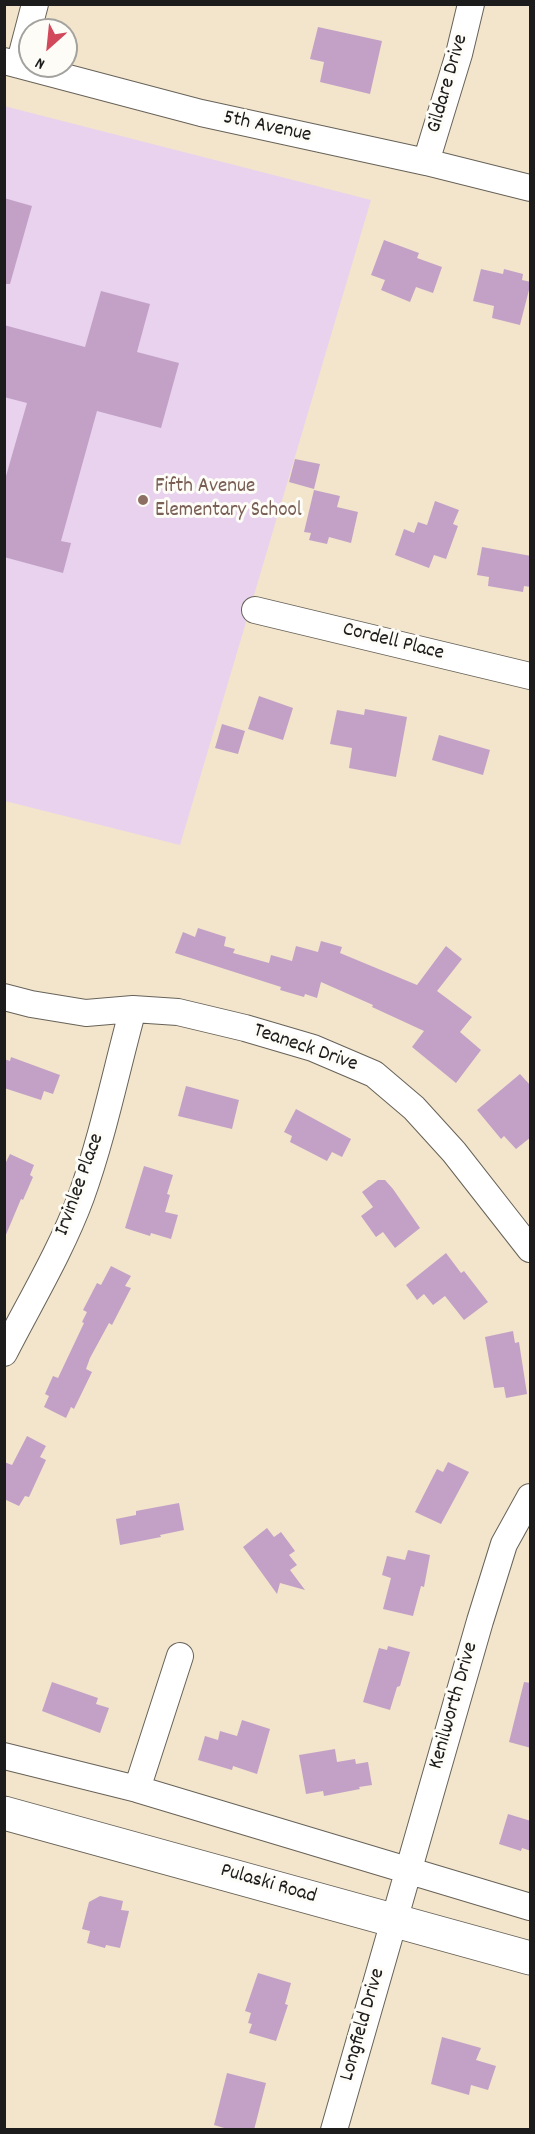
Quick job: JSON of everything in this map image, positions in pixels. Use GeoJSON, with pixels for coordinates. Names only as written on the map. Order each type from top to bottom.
{"type":"FeatureCollection","features":[{"type":"Feature","properties":{"kind":"main road","name":"Pulaski Road"},"geometry":{"type":"LineString","coordinates":[[4,1813],[531,1958]]}},
{"type":"Feature","properties":{"kind":"street"},"geometry":{"type":"LineString","coordinates":[[12,63],[35,4]]}},
{"type":"Feature","properties":{"kind":"street","name":"Gildare Drive"},"geometry":{"type":"LineString","coordinates":[[426,162],[459,54],[471,4]]}},
{"type":"Feature","properties":{"kind":"street","name":"5th Avenue"},"geometry":{"type":"LineString","coordinates":[[12,63],[201,113],[426,162],[531,188]]}},
{"type":"Feature","properties":{"kind":"street","name":"Cordell Place"},"geometry":{"type":"LineString","coordinates":[[255,610],[531,676]]}},
{"type":"Feature","properties":{"kind":"street","name":"Teaneck Drive"},"geometry":{"type":"LineString","coordinates":[[4,997],[86,1013],[133,1008],[178,1012],[245,1028],[313,1048],[374,1074],[422,1117],[454,1152],[531,1249]]}},
{"type":"Feature","properties":{"kind":"street","name":"Irvinlee Place"},"geometry":{"type":"LineString","coordinates":[[4,1353],[57,1250],[80,1198],[99,1138],[133,1008]]}},
{"type":"Feature","properties":{"kind":"street","name":"Kenilworth Drive"},"geometry":{"type":"LineString","coordinates":[[393,1920],[504,1544],[531,1497]]}},
{"type":"Feature","properties":{"kind":"street"},"geometry":{"type":"LineString","coordinates":[[137,1789],[180,1656]]}},
{"type":"Feature","properties":{"kind":"street"},"geometry":{"type":"LineString","coordinates":[[4,1756],[137,1789],[531,1907]]}},
{"type":"Feature","properties":{"kind":"street","name":"Longfield Drive"},"geometry":{"type":"LineString","coordinates":[[334,2130],[393,1920]]}},
{"type":"Feature","properties":{"kind":"shaded area","name":"Fifth Avenue Elementary School"},"geometry":{"type":"Polygon","coordinates":[[[4,106],[371,200],[180,845],[5,801],[4,106]]]}},
{"type":"Feature","properties":{"kind":"building"},"geometry":{"type":"Polygon","coordinates":[[[318,27],[382,41],[370,94],[320,82],[324,62],[310,59],[318,27]]]}},
{"type":"Feature","properties":{"kind":"building"},"geometry":{"type":"Polygon","coordinates":[[[4,198],[32,206],[10,284],[4,284],[4,198]]]}},
{"type":"Feature","properties":{"kind":"building"},"geometry":{"type":"Polygon","coordinates":[[[384,240],[419,253],[417,258],[442,267],[433,293],[416,287],[410,302],[381,290],[385,280],[371,275],[384,240]]]}},
{"type":"Feature","properties":{"kind":"building"},"geometry":{"type":"Polygon","coordinates":[[[481,269],[503,274],[504,269],[523,274],[522,280],[531,282],[520,325],[492,318],[494,306],[473,301],[481,269]]]}},
{"type":"Feature","properties":{"kind":"building"},"geometry":{"type":"Polygon","coordinates":[[[101,291],[150,304],[137,352],[179,363],[161,428],[97,411],[61,541],[71,543],[63,573],[4,557],[4,483],[27,403],[4,397],[4,325],[85,347],[101,291]]]}},
{"type":"Feature","properties":{"kind":"building"},"geometry":{"type":"Polygon","coordinates":[[[295,459],[320,464],[314,489],[289,482],[295,459]]]}},
{"type":"Feature","properties":{"kind":"building"},"geometry":{"type":"Polygon","coordinates":[[[314,490],[340,496],[337,507],[358,512],[351,543],[329,537],[327,544],[309,540],[311,533],[304,532],[314,490]]]}},
{"type":"Feature","properties":{"kind":"building"},"geometry":{"type":"Polygon","coordinates":[[[435,501],[459,510],[453,524],[458,526],[446,559],[434,555],[429,568],[395,555],[404,529],[414,533],[418,522],[427,525],[435,501]]]}},
{"type":"Feature","properties":{"kind":"building"},"geometry":{"type":"Polygon","coordinates":[[[482,547],[531,556],[531,587],[524,586],[523,592],[488,586],[489,577],[477,575],[482,547]]]}},
{"type":"Feature","properties":{"kind":"building"},"geometry":{"type":"Polygon","coordinates":[[[259,696],[293,708],[283,740],[248,729],[259,696]]]}},
{"type":"Feature","properties":{"kind":"building"},"geometry":{"type":"Polygon","coordinates":[[[365,709],[407,717],[396,777],[349,768],[352,748],[330,744],[337,710],[364,715],[365,709]]]}},
{"type":"Feature","properties":{"kind":"building"},"geometry":{"type":"Polygon","coordinates":[[[222,724],[245,731],[238,754],[215,748],[222,724]]]}},
{"type":"Feature","properties":{"kind":"building"},"geometry":{"type":"Polygon","coordinates":[[[439,735],[490,750],[483,775],[432,760],[439,735]]]}},
{"type":"Feature","properties":{"kind":"building"},"geometry":{"type":"Polygon","coordinates":[[[198,928],[226,937],[224,946],[235,949],[233,953],[269,963],[271,955],[292,961],[296,946],[318,952],[321,941],[342,947],[340,953],[417,985],[446,946],[462,959],[437,991],[472,1017],[460,1032],[481,1050],[456,1083],[412,1047],[424,1031],[372,1007],[373,1005],[321,982],[317,998],[305,994],[304,997],[280,990],[281,987],[175,953],[183,932],[195,937],[198,928]]]}},
{"type":"Feature","properties":{"kind":"building"},"geometry":{"type":"Polygon","coordinates":[[[11,1057],[60,1075],[53,1094],[44,1091],[41,1100],[4,1088],[4,1059],[10,1061],[11,1057]]]}},
{"type":"Feature","properties":{"kind":"building"},"geometry":{"type":"Polygon","coordinates":[[[520,1074],[531,1086],[531,1137],[516,1149],[504,1136],[501,1139],[477,1110],[520,1074]]]}},
{"type":"Feature","properties":{"kind":"building"},"geometry":{"type":"Polygon","coordinates":[[[186,1086],[239,1100],[232,1129],[178,1116],[186,1086]]]}},
{"type":"Feature","properties":{"kind":"building"},"geometry":{"type":"Polygon","coordinates":[[[296,1109],[351,1139],[342,1157],[332,1152],[327,1161],[290,1142],[292,1136],[284,1132],[296,1109]]]}},
{"type":"Feature","properties":{"kind":"building"},"geometry":{"type":"Polygon","coordinates":[[[10,1154],[34,1165],[30,1175],[33,1177],[5,1237],[4,1166],[10,1154]]]}},
{"type":"Feature","properties":{"kind":"building"},"geometry":{"type":"Polygon","coordinates":[[[144,1166],[173,1175],[167,1194],[170,1195],[165,1212],[178,1215],[171,1239],[151,1233],[150,1236],[125,1228],[144,1166]]]}},
{"type":"Feature","properties":{"kind":"building"},"geometry":{"type":"Polygon","coordinates":[[[378,1180],[385,1180],[393,1189],[420,1228],[395,1248],[383,1232],[376,1237],[361,1216],[373,1207],[362,1192],[378,1180]]]}},
{"type":"Feature","properties":{"kind":"building"},"geometry":{"type":"Polygon","coordinates":[[[446,1253],[461,1273],[464,1271],[488,1302],[464,1320],[445,1296],[433,1305],[424,1294],[417,1300],[406,1285],[446,1253]]]}},
{"type":"Feature","properties":{"kind":"building"},"geometry":{"type":"Polygon","coordinates":[[[111,1266],[131,1276],[125,1286],[131,1288],[112,1325],[109,1323],[90,1358],[86,1369],[92,1372],[74,1409],[71,1407],[66,1418],[44,1407],[49,1396],[45,1394],[53,1376],[58,1378],[84,1323],[82,1322],[87,1312],[83,1310],[97,1283],[101,1285],[111,1266]]]}},
{"type":"Feature","properties":{"kind":"building"},"geometry":{"type":"Polygon","coordinates":[[[513,1331],[515,1343],[519,1342],[527,1394],[506,1398],[504,1387],[494,1388],[485,1337],[513,1331]]]}},
{"type":"Feature","properties":{"kind":"building"},"geometry":{"type":"Polygon","coordinates":[[[27,1436],[46,1446],[40,1457],[46,1460],[29,1497],[25,1496],[19,1506],[4,1499],[4,1462],[12,1465],[27,1436]]]}},
{"type":"Feature","properties":{"kind":"building"},"geometry":{"type":"Polygon","coordinates":[[[448,1462],[469,1472],[441,1524],[415,1512],[437,1469],[443,1472],[448,1462]]]}},
{"type":"Feature","properties":{"kind":"building"},"geometry":{"type":"Polygon","coordinates":[[[179,1503],[184,1530],[120,1545],[116,1519],[136,1515],[136,1511],[179,1503]]]}},
{"type":"Feature","properties":{"kind":"building"},"geometry":{"type":"Polygon","coordinates":[[[267,1528],[274,1537],[281,1532],[295,1551],[289,1555],[297,1565],[290,1570],[305,1590],[280,1583],[277,1594],[243,1547],[267,1528]]]}},
{"type":"Feature","properties":{"kind":"building"},"geometry":{"type":"Polygon","coordinates":[[[408,1550],[430,1555],[424,1587],[421,1586],[413,1616],[383,1609],[391,1578],[382,1575],[387,1556],[405,1560],[408,1550]]]}},
{"type":"Feature","properties":{"kind":"building"},"geometry":{"type":"Polygon","coordinates":[[[388,1646],[410,1652],[390,1710],[363,1702],[379,1648],[387,1650],[388,1646]]]}},
{"type":"Feature","properties":{"kind":"building"},"geometry":{"type":"Polygon","coordinates":[[[52,1682],[98,1698],[96,1704],[109,1708],[100,1733],[42,1711],[52,1682]]]}},
{"type":"Feature","properties":{"kind":"building"},"geometry":{"type":"Polygon","coordinates":[[[524,1682],[531,1683],[531,1748],[509,1742],[524,1682]]]}},
{"type":"Feature","properties":{"kind":"building"},"geometry":{"type":"Polygon","coordinates":[[[242,1720],[270,1729],[257,1774],[233,1766],[232,1770],[198,1760],[205,1736],[218,1740],[220,1731],[237,1736],[242,1720]]]}},
{"type":"Feature","properties":{"kind":"building"},"geometry":{"type":"Polygon","coordinates":[[[335,1749],[337,1762],[355,1759],[356,1764],[368,1762],[372,1785],[324,1796],[323,1791],[306,1794],[299,1755],[335,1749]]]}},
{"type":"Feature","properties":{"kind":"building"},"geometry":{"type":"Polygon","coordinates":[[[508,1814],[531,1821],[531,1851],[522,1848],[521,1851],[499,1844],[508,1814]]]}},
{"type":"Feature","properties":{"kind":"building"},"geometry":{"type":"Polygon","coordinates":[[[100,1896],[123,1901],[121,1910],[129,1911],[120,1948],[106,1945],[105,1948],[87,1943],[90,1931],[82,1929],[89,1902],[100,1896]]]}},
{"type":"Feature","properties":{"kind":"building"},"geometry":{"type":"Polygon","coordinates":[[[258,1973],[291,1983],[285,2004],[288,2005],[276,2041],[249,2033],[252,2024],[248,2023],[251,2013],[245,2011],[258,1973]]]}},
{"type":"Feature","properties":{"kind":"building"},"geometry":{"type":"Polygon","coordinates":[[[442,2037],[481,2048],[476,2060],[496,2066],[488,2090],[471,2085],[469,2095],[431,2084],[442,2037]]]}},
{"type":"Feature","properties":{"kind":"building"},"geometry":{"type":"Polygon","coordinates":[[[227,2073],[266,2083],[254,2130],[231,2130],[214,2125],[227,2073]]]}},
{"type":"Feature","properties":{"kind":"place","name":"Fifth Avenue Elementary School"},"geometry":{"type":"Point","coordinates":[143,500]}}]}
